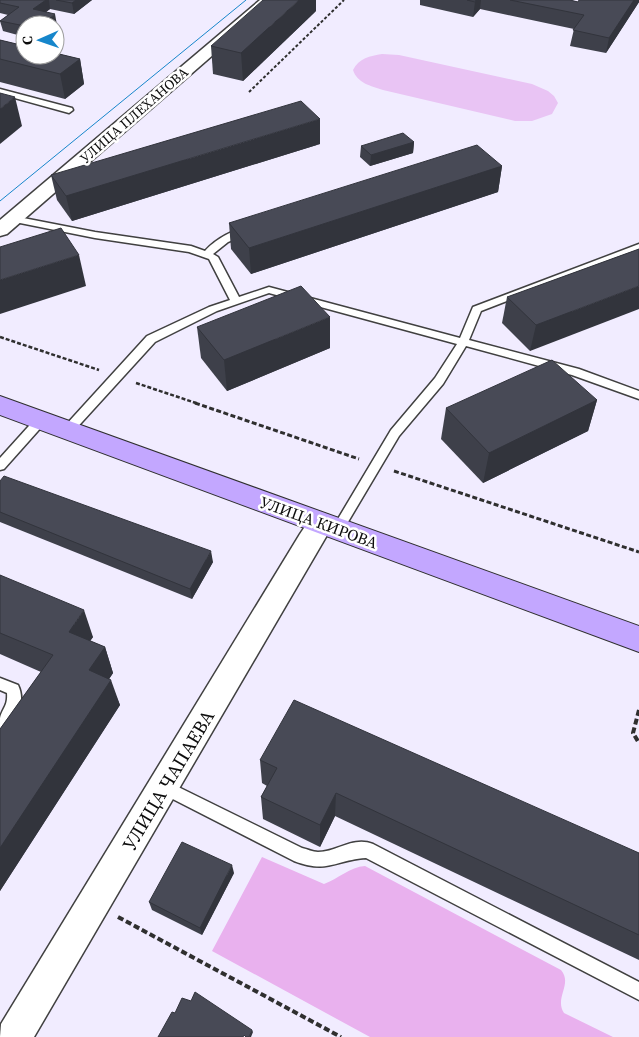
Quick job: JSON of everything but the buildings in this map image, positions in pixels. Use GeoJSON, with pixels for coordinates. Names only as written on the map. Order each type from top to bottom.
{"type":"FeatureCollection","features":[{"type":"Feature","properties":{"kind":"main road","name":"УЛИЦА КИРОВА"},"geometry":{"type":"LineString","coordinates":[[0,405],[639,639]]}},
{"type":"Feature","properties":{"kind":"street","name":"УЛИЦА ПЛЕХАНОВА"},"geometry":{"type":"LineString","coordinates":[[0,230],[269,0]]}},
{"type":"Feature","properties":{"kind":"street","name":"УЛИЦА ЧАПАЕВА"},"geometry":{"type":"LineString","coordinates":[[14,1037],[309,542],[330,526]]}},
{"type":"Feature","properties":{"kind":"lane"},"geometry":{"type":"LineString","coordinates":[[0,91],[68,110]]}},
{"type":"Feature","properties":{"kind":"lane"},"geometry":{"type":"LineString","coordinates":[[13,219],[94,235],[191,249],[214,257],[236,301]]}},
{"type":"Feature","properties":{"kind":"lane"},"geometry":{"type":"LineString","coordinates":[[206,255],[213,247],[232,236],[261,227]]}},
{"type":"Feature","properties":{"kind":"lane"},"geometry":{"type":"LineString","coordinates":[[330,526],[376,465],[395,433],[439,381],[463,342],[477,309],[639,247]]}},
{"type":"Feature","properties":{"kind":"lane"},"geometry":{"type":"LineString","coordinates":[[68,430],[151,339],[213,309],[269,290],[575,372],[639,395]]}},
{"type":"Feature","properties":{"kind":"lane"},"geometry":{"type":"LineString","coordinates":[[0,466],[41,420]]}},
{"type":"Feature","properties":{"kind":"lane"},"geometry":{"type":"LineString","coordinates":[[0,684],[13,690],[16,699],[14,709],[0,729]]}},
{"type":"Feature","properties":{"kind":"lane"},"geometry":{"type":"LineString","coordinates":[[164,787],[300,855],[317,860],[336,857],[348,851],[366,850],[639,991]]}},
{"type":"Feature","properties":{"kind":"path"},"geometry":{"type":"LineString","coordinates":[[249,92],[344,0]]}},
{"type":"Feature","properties":{"kind":"path"},"geometry":{"type":"LineString","coordinates":[[0,337],[639,552]]}},
{"type":"Feature","properties":{"kind":"path"},"geometry":{"type":"LineString","coordinates":[[639,710],[633,733],[639,743]]}},
{"type":"Feature","properties":{"kind":"path"},"geometry":{"type":"LineString","coordinates":[[94,904],[341,1037]]}},
{"type":"Feature","properties":{"kind":"shaded area"},"geometry":{"type":"Polygon","coordinates":[[[382,54],[399,55],[532,84],[548,91],[558,103],[552,114],[532,121],[515,121],[383,90],[361,81],[353,70],[362,60],[382,54]]]}},
{"type":"Feature","properties":{"kind":"shaded area"},"geometry":{"type":"Polygon","coordinates":[[[262,857],[324,884],[349,871],[365,866],[561,970],[565,981],[561,1002],[564,1013],[613,1037],[370,1037],[212,951],[262,857]]]}},
{"type":"Feature","properties":{"kind":"tram line"},"geometry":{"type":"LineString","coordinates":[[0,201],[246,0]]}}]}
